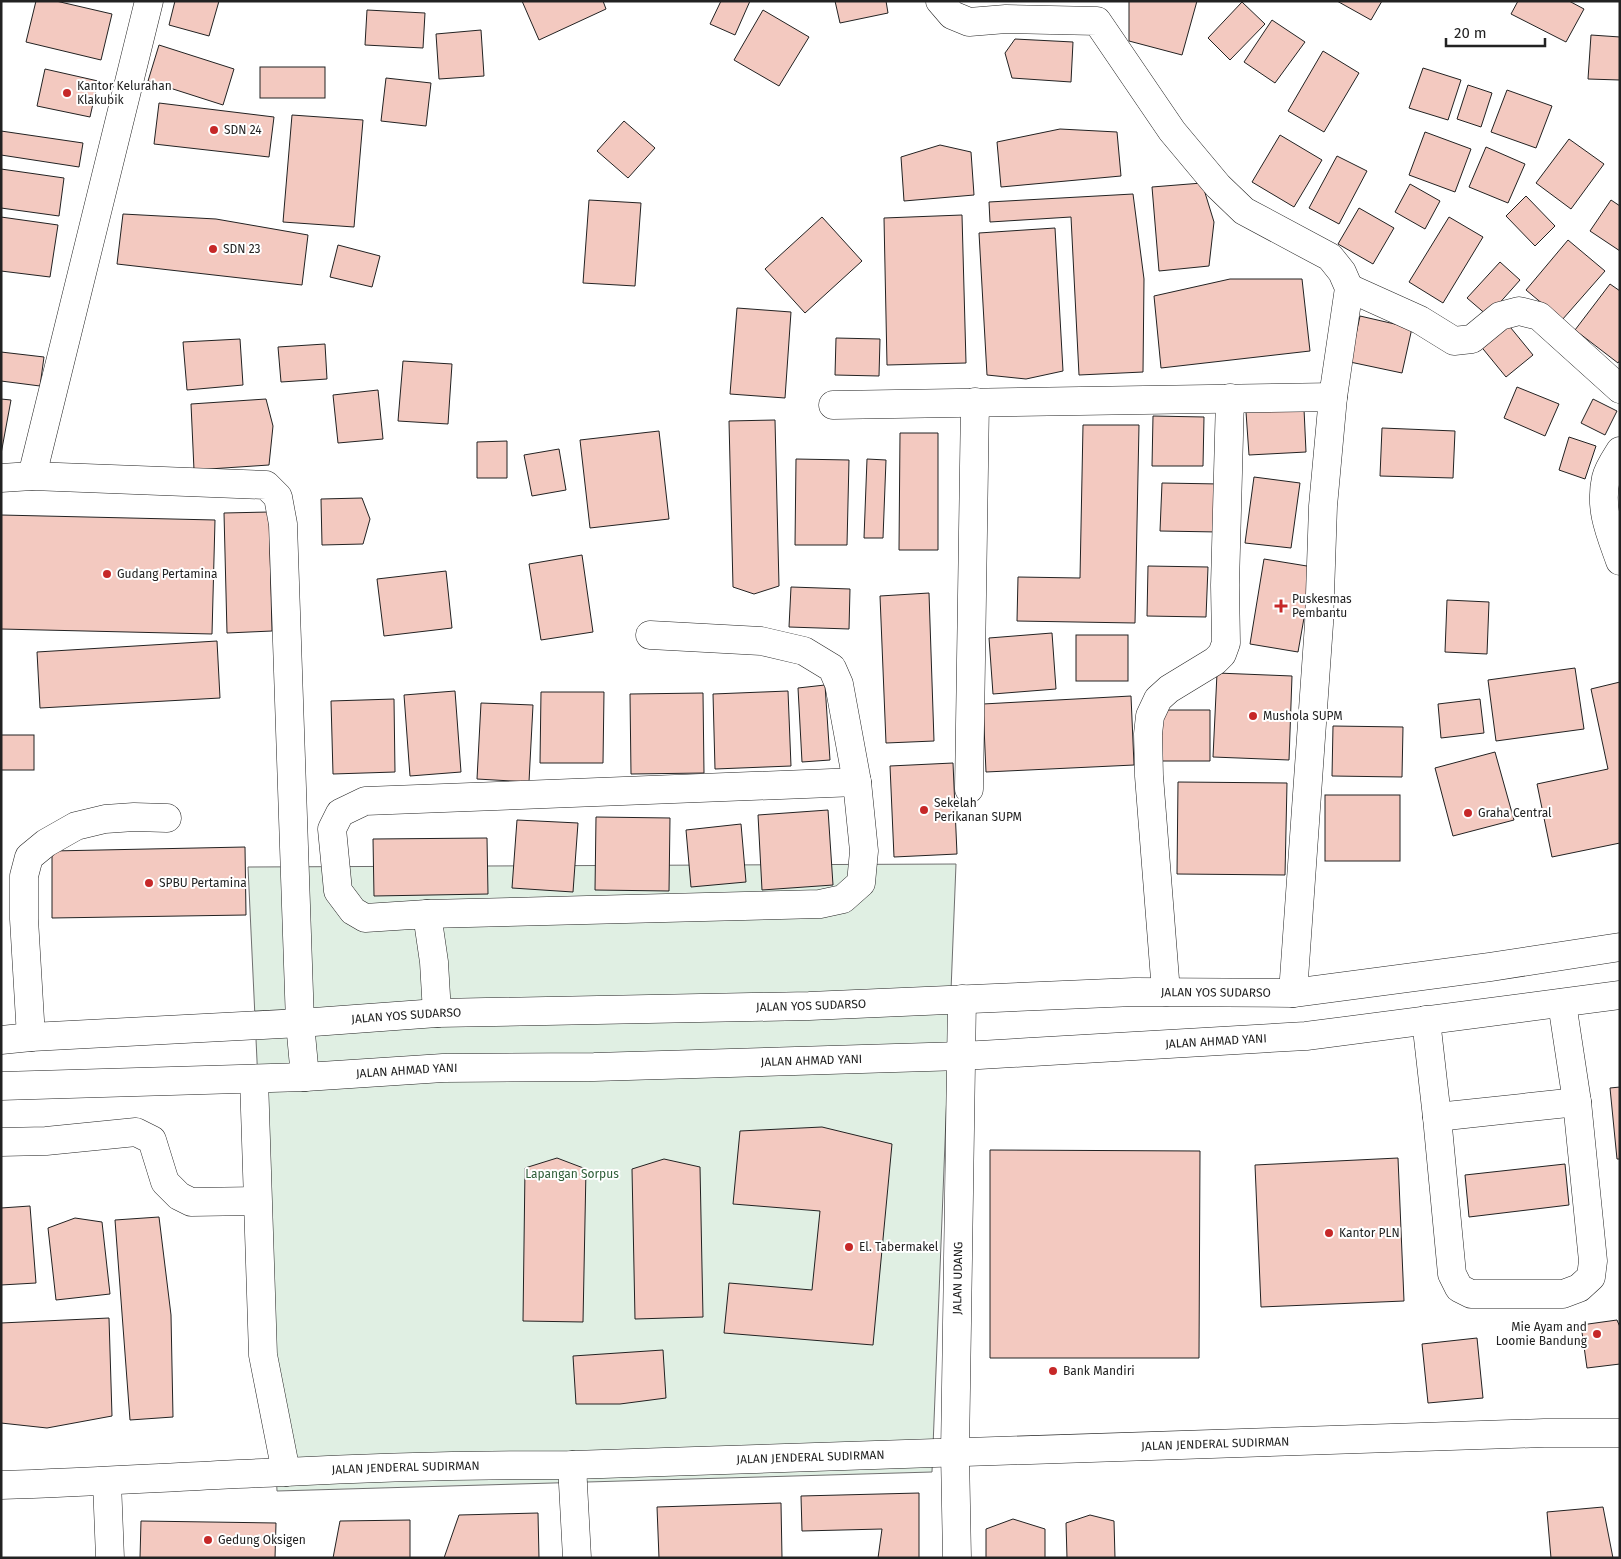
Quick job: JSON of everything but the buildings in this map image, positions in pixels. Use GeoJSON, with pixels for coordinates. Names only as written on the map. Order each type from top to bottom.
{"type":"FeatureCollection","features":[{"type":"Feature","properties":{"kind":"main road"},"geometry":{"type":"LineString","coordinates":[[32,476],[149,1]]}},
{"type":"Feature","properties":{"kind":"main road"},"geometry":{"type":"LineString","coordinates":[[940,1],[952,15],[969,22],[1095,11],[1172,131],[1218,186],[1244,211],[1330,257],[1342,272],[1349,288],[1333,397],[1323,506],[1319,624],[1292,993]]}},
{"type":"Feature","properties":{"kind":"main road"},"geometry":{"type":"LineString","coordinates":[[1349,288],[1420,320],[1454,341],[1472,338],[1500,316],[1519,311],[1539,316],[1620,389]]}},
{"type":"Feature","properties":{"kind":"main road"},"geometry":{"type":"LineString","coordinates":[[833,405],[1333,397]]}},
{"type":"Feature","properties":{"kind":"main road"},"geometry":{"type":"LineString","coordinates":[[1166,992],[1149,776],[1148,734],[1150,716],[1158,698],[1215,661],[1222,654],[1226,644],[1225,585],[1230,398]]}},
{"type":"Feature","properties":{"kind":"main road"},"geometry":{"type":"LineString","coordinates":[[969,789],[975,402]]}},
{"type":"Feature","properties":{"kind":"main road"},"geometry":{"type":"LineString","coordinates":[[1620,451],[1606,477],[1603,505],[1608,529],[1620,561]]}},
{"type":"Feature","properties":{"kind":"main road"},"geometry":{"type":"LineString","coordinates":[[1,478],[32,476],[266,485],[278,497],[283,524],[300,1023],[305,1077]]}},
{"type":"Feature","properties":{"kind":"main road"},"geometry":{"type":"LineString","coordinates":[[650,635],[761,641],[804,651],[832,668],[839,684],[857,782],[864,852],[861,883],[843,899],[820,904],[427,914],[365,918],[353,911],[338,892],[332,829],[340,813],[365,801],[857,782]]}},
{"type":"Feature","properties":{"kind":"main road"},"geometry":{"type":"LineString","coordinates":[[32,1037],[24,919],[24,876],[29,857],[46,843],[76,826],[105,819],[134,817],[167,818]]}},
{"type":"Feature","properties":{"kind":"main road"},"geometry":{"type":"LineString","coordinates":[[427,914],[434,962],[437,1013]]}},
{"type":"Feature","properties":{"kind":"main road","name":"JALAN YOS SUDARSO"},"geometry":{"type":"LineString","coordinates":[[1,1040],[300,1023],[437,1013],[809,1006],[1166,992],[1292,993],[1490,968],[1620,947]]}},
{"type":"Feature","properties":{"kind":"main road","name":"JALAN AHMAD YANI"},"geometry":{"type":"LineString","coordinates":[[1,1086],[305,1077],[443,1068],[594,1067],[962,1056],[1306,1036],[1620,995]]}},
{"type":"Feature","properties":{"kind":"main road","name":"JALAN UDANG"},"geometry":{"type":"LineString","coordinates":[[957,1558],[955,1453],[962,999]]}},
{"type":"Feature","properties":{"kind":"main road"},"geometry":{"type":"LineString","coordinates":[[1426,1020],[1450,1260],[1452,1274],[1459,1288],[1471,1294],[1479,1295],[1563,1294],[1580,1288],[1591,1277],[1593,1261],[1577,1102],[1562,1003]]}},
{"type":"Feature","properties":{"kind":"main road"},"geometry":{"type":"LineString","coordinates":[[254,1079],[262,1355],[286,1472]]}},
{"type":"Feature","properties":{"kind":"main road"},"geometry":{"type":"LineString","coordinates":[[1437,1116],[1577,1102]]}},
{"type":"Feature","properties":{"kind":"main road"},"geometry":{"type":"LineString","coordinates":[[1,1142],[136,1132],[152,1140],[165,1182],[179,1196],[191,1202],[257,1201]]}},
{"type":"Feature","properties":{"kind":"main road","name":"JALAN JENDERAL SUDIRMAN"},"geometry":{"type":"LineString","coordinates":[[1,1485],[480,1465],[572,1465],[1534,1433],[1620,1433]]}},
{"type":"Feature","properties":{"kind":"main road"},"geometry":{"type":"LineString","coordinates":[[572,1465],[577,1558]]}},
{"type":"Feature","properties":{"kind":"main road"},"geometry":{"type":"LineString","coordinates":[[107,1482],[110,1558]]}},
{"type":"Feature","properties":{"kind":"green space","name":"Lapangan Sorpus"},"geometry":{"type":"Polygon","coordinates":[[[956,864],[932,1472],[277,1491],[248,867],[956,864]]]}},
{"type":"Feature","properties":{"kind":"place","name":"Kantor Kelurahan Klakubik"},"geometry":{"type":"Point","coordinates":[67,93]}},
{"type":"Feature","properties":{"kind":"place","name":"SDN 24"},"geometry":{"type":"Point","coordinates":[214,130]}},
{"type":"Feature","properties":{"kind":"place","name":"SDN 23"},"geometry":{"type":"Point","coordinates":[213,249]}},
{"type":"Feature","properties":{"kind":"place","name":"Gudang Pertamina"},"geometry":{"type":"Point","coordinates":[107,574]}},
{"type":"Feature","properties":{"kind":"place","name":"Puskesmas Pembantu"},"geometry":{"type":"Point","coordinates":[1281,606]}},
{"type":"Feature","properties":{"kind":"place","name":"Mushola SUPM"},"geometry":{"type":"Point","coordinates":[1253,716]}},
{"type":"Feature","properties":{"kind":"place","name":"Sekelah Perikanan SUPM"},"geometry":{"type":"Point","coordinates":[924,810]}},
{"type":"Feature","properties":{"kind":"place","name":"Graha Central"},"geometry":{"type":"Point","coordinates":[1468,813]}},
{"type":"Feature","properties":{"kind":"place","name":"SPBU Pertamina"},"geometry":{"type":"Point","coordinates":[149,883]}},
{"type":"Feature","properties":{"kind":"place","name":"Kantor PLN"},"geometry":{"type":"Point","coordinates":[1329,1233]}},
{"type":"Feature","properties":{"kind":"place","name":"El. Tabermakel"},"geometry":{"type":"Point","coordinates":[849,1247]}},
{"type":"Feature","properties":{"kind":"place","name":"Mie Ayam and Loomie Bandung"},"geometry":{"type":"Point","coordinates":[1597,1334]}},
{"type":"Feature","properties":{"kind":"place","name":"Bank Mandiri"},"geometry":{"type":"Point","coordinates":[1053,1371]}},
{"type":"Feature","properties":{"kind":"place","name":"Gedung Oksigen"},"geometry":{"type":"Point","coordinates":[208,1540]}}]}
